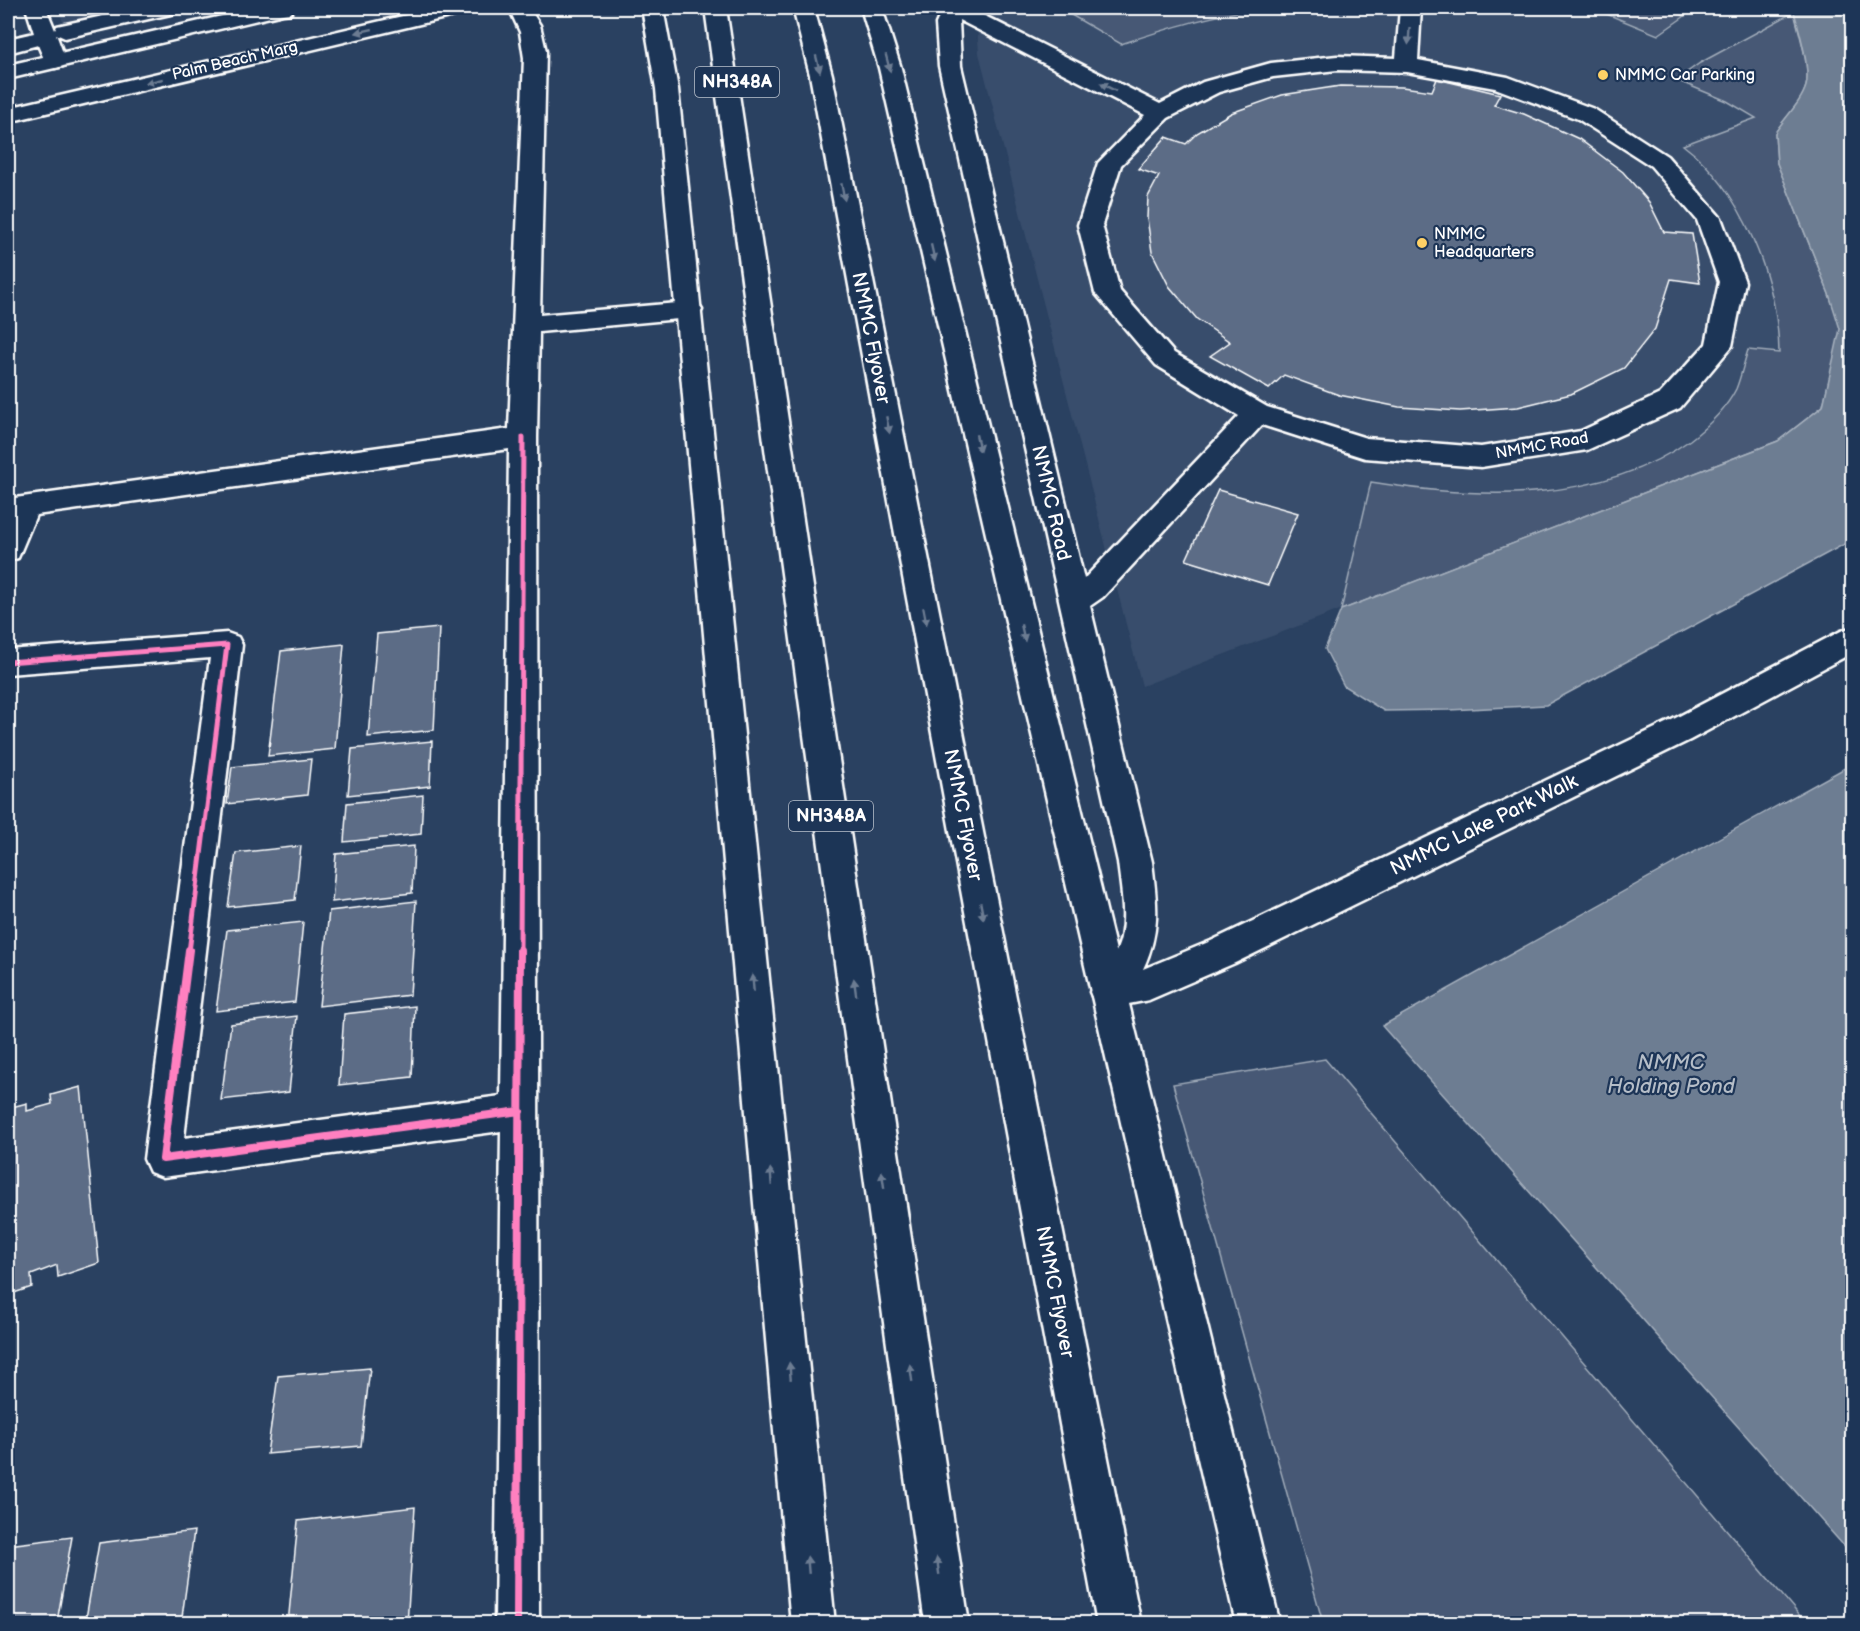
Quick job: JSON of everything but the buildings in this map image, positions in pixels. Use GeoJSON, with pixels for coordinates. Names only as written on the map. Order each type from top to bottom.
{"type":"FeatureCollection","features":[{"type":"Feature","properties":{"kind":"main road"},"geometry":{"type":"LineString","coordinates":[[36,8],[57,27],[64,59]]}},
{"type":"Feature","properties":{"kind":"main road"},"geometry":{"type":"LineString","coordinates":[[8,46],[57,27],[167,8]]}},
{"type":"Feature","properties":{"kind":"main road"},"geometry":{"type":"LineString","coordinates":[[8,72],[283,8]]}},
{"type":"Feature","properties":{"kind":"main road","name":"Palm Beach Marg"},"geometry":{"type":"LineString","coordinates":[[8,116],[462,8]]}},
{"type":"Feature","properties":{"kind":"main road"},"geometry":{"type":"LineString","coordinates":[[517,1623],[523,436],[535,58],[534,41],[529,25],[519,8]]}},
{"type":"Feature","properties":{"kind":"main road"},"geometry":{"type":"LineString","coordinates":[[652,8],[659,35],[667,89],[813,1623]]}},
{"type":"Feature","properties":{"kind":"main road","name":"NH348A"},"geometry":{"type":"LineString","coordinates":[[718,8],[947,1623]]}},
{"type":"Feature","properties":{"kind":"main road","name":"NMMC Flyover"},"geometry":{"type":"LineString","coordinates":[[803,8],[821,75],[1119,1623]]}},
{"type":"Feature","properties":{"kind":"main road"},"geometry":{"type":"LineString","coordinates":[[871,8],[890,68],[1258,1623]]}},
{"type":"Feature","properties":{"kind":"main road","name":"NMMC Road"},"geometry":{"type":"LineString","coordinates":[[1108,992],[1130,963],[1138,945],[1139,900],[1135,862],[950,66],[947,24],[953,8],[1160,113]]}},
{"type":"Feature","properties":{"kind":"main road"},"geometry":{"type":"LineString","coordinates":[[1407,65],[1411,8]]}},
{"type":"Feature","properties":{"kind":"main road","name":"NMMC Road"},"geometry":{"type":"LineString","coordinates":[[1337,63],[1407,65],[1500,82],[1586,114],[1659,161],[1709,219],[1732,282],[1719,346],[1670,401],[1587,440],[1480,457],[1365,448],[1257,414],[1165,359],[1108,293],[1090,225],[1110,163],[1160,113],[1211,87],[1271,70],[1337,63]]}},
{"type":"Feature","properties":{"kind":"main road"},"geometry":{"type":"LineString","coordinates":[[527,324],[689,310]]}},
{"type":"Feature","properties":{"kind":"main road"},"geometry":{"type":"LineString","coordinates":[[1074,602],[1092,588],[1257,414]]}},
{"type":"Feature","properties":{"kind":"main road"},"geometry":{"type":"LineString","coordinates":[[8,550],[16,508],[523,436]]}},
{"type":"Feature","properties":{"kind":"main road","name":"NMMC Lake Park Walk"},"geometry":{"type":"LineString","coordinates":[[1108,992],[1149,984],[1223,952],[1679,731],[1852,639]]}},
{"type":"Feature","properties":{"kind":"main road"},"geometry":{"type":"LineString","coordinates":[[8,662],[227,645],[163,1159],[520,1111]]}},
{"type":"Feature","properties":{"kind":"shaded area"},"geometry":{"type":"Polygon","coordinates":[[[58,8],[140,8],[64,25],[58,8]]]}},
{"type":"Feature","properties":{"kind":"shaded area"},"geometry":{"type":"Polygon","coordinates":[[[985,8],[1793,8],[1806,66],[1829,294],[1778,441],[1142,686],[979,53],[977,24],[985,8]]]}},
{"type":"Feature","properties":{"kind":"shaded area"},"geometry":{"type":"Polygon","coordinates":[[[1059,8],[1267,8],[1211,17],[1121,44],[1059,8]]]}},
{"type":"Feature","properties":{"kind":"shaded area"},"geometry":{"type":"Polygon","coordinates":[[[1592,8],[1666,8],[1685,16],[1658,35],[1592,8]]]}},
{"type":"Feature","properties":{"kind":"shaded area"},"geometry":{"type":"Polygon","coordinates":[[[1794,12],[1807,79],[1801,98],[1775,133],[1777,163],[1841,329],[1823,406],[1778,441],[1341,610],[1371,482],[1452,492],[1536,492],[1577,486],[1617,476],[1655,461],[1690,440],[1709,423],[1727,404],[1736,389],[1748,350],[1779,353],[1772,296],[1753,239],[1723,186],[1683,145],[1756,118],[1727,101],[1676,80],[1700,63],[1794,12]]]}},
{"type":"Feature","properties":{"kind":"shaded area"},"geometry":{"type":"Polygon","coordinates":[[[1325,1059],[1806,1623],[1323,1623],[1173,1084],[1325,1059]]]}},
{"type":"Feature","properties":{"kind":"water"},"geometry":{"type":"Polygon","coordinates":[[[1793,8],[1852,8],[1852,540],[1546,705],[1384,711],[1344,686],[1325,649],[1341,610],[1778,441],[1823,406],[1840,329],[1829,294],[1777,163],[1775,133],[1800,98],[1807,79],[1803,47],[1793,8]]]}},
{"type":"Feature","properties":{"kind":"water","name":"NMMC Holding Pond"},"geometry":{"type":"Polygon","coordinates":[[[1852,764],[1852,1555],[1382,1026],[1852,764]]]}},
{"type":"Feature","properties":{"kind":"cycle path"},"geometry":{"type":"LineString","coordinates":[[517,1624],[523,437]]}},
{"type":"Feature","properties":{"kind":"cycle path"},"geometry":{"type":"LineString","coordinates":[[8,662],[227,645],[163,1159],[520,1111]]}},
{"type":"Feature","properties":{"kind":"place","name":"NMMC Car Parking"},"geometry":{"type":"Point","coordinates":[1603,75]}},
{"type":"Feature","properties":{"kind":"place","name":"NMMC Headquarters"},"geometry":{"type":"Point","coordinates":[1422,243]}}]}
